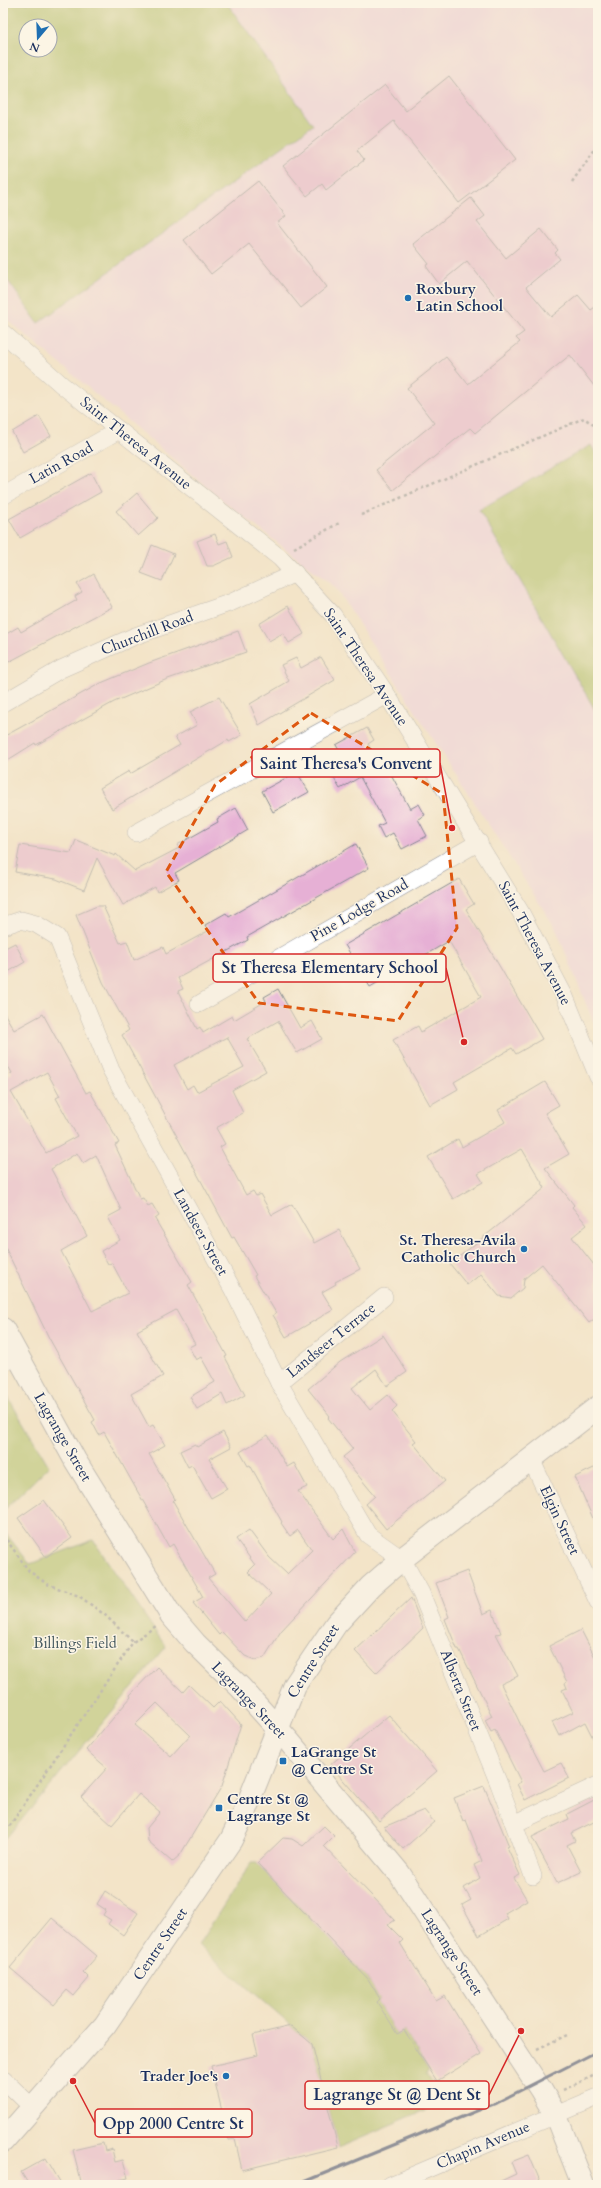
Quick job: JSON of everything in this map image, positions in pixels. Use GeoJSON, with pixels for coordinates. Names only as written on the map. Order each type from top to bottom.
{"type":"FeatureCollection","features":[{"type":"Feature","properties":{"kind":"main road","name":"Lagrange Street"},"geometry":{"type":"LineString","coordinates":[[3,1329],[10,1359],[75,1460],[171,1615],[194,1643],[241,1688],[277,1728],[399,1873],[517,2051],[556,2116],[583,2185]]}},
{"type":"Feature","properties":{"kind":"main road","name":"Centre Street"},"geometry":{"type":"LineString","coordinates":[[3,2140],[105,2025],[231,1840],[244,1813],[295,1685],[336,1624],[371,1586],[402,1559],[598,1407]]}},
{"type":"Feature","properties":{"kind":"street","name":"Saint Theresa Avenue"},"geometry":{"type":"LineString","coordinates":[[3,333],[119,430],[274,553],[295,573],[333,615],[387,695],[479,842],[520,911],[565,997],[598,1077]]}},
{"type":"Feature","properties":{"kind":"street","name":"Latin Road"},"geometry":{"type":"LineString","coordinates":[[3,496],[119,430]]}},
{"type":"Feature","properties":{"kind":"street","name":"Churchill Road"},"geometry":{"type":"LineString","coordinates":[[3,703],[61,669],[122,642],[232,602],[295,573]]}},
{"type":"Feature","properties":{"kind":"street"},"geometry":{"type":"LineString","coordinates":[[136,833],[387,695]]}},
{"type":"Feature","properties":{"kind":"street","name":"Pine Lodge Road"},"geometry":{"type":"LineString","coordinates":[[199,1004],[479,842]]}},
{"type":"Feature","properties":{"kind":"street","name":"Landseer Street"},"geometry":{"type":"LineString","coordinates":[[3,926],[21,920],[36,924],[57,937],[111,1070],[233,1290],[279,1383],[368,1535],[402,1559]]}},
{"type":"Feature","properties":{"kind":"street","name":"Landseer Terrace"},"geometry":{"type":"LineString","coordinates":[[279,1383],[384,1297]]}},
{"type":"Feature","properties":{"kind":"street","name":"Elgin Street"},"geometry":{"type":"LineString","coordinates":[[531,1459],[598,1602]]}},
{"type":"Feature","properties":{"kind":"street","name":"Alberta Street"},"geometry":{"type":"LineString","coordinates":[[402,1559],[421,1593],[534,1876]]}},
{"type":"Feature","properties":{"kind":"street"},"geometry":{"type":"LineString","coordinates":[[514,1824],[598,1785]]}},
{"type":"Feature","properties":{"kind":"street"},"geometry":{"type":"LineString","coordinates":[[3,2078],[32,2108]]}},
{"type":"Feature","properties":{"kind":"street","name":"Chapin Avenue"},"geometry":{"type":"LineString","coordinates":[[390,2185],[598,2097]]}},
{"type":"Feature","properties":{"kind":"path"},"geometry":{"type":"LineString","coordinates":[[572,182],[598,145]]}},
{"type":"Feature","properties":{"kind":"path"},"geometry":{"type":"LineString","coordinates":[[361,515],[584,418],[598,428]]}},
{"type":"Feature","properties":{"kind":"path"},"geometry":{"type":"LineString","coordinates":[[294,548],[341,522]]}},
{"type":"Feature","properties":{"kind":"path"},"geometry":{"type":"LineString","coordinates":[[3,1535],[29,1571],[47,1584],[79,1596],[105,1615],[133,1642]]}},
{"type":"Feature","properties":{"kind":"path"},"geometry":{"type":"LineString","coordinates":[[3,1836],[133,1642],[156,1626]]}},
{"type":"Feature","properties":{"kind":"path"},"geometry":{"type":"LineString","coordinates":[[536,2050],[568,2035]]}},
{"type":"Feature","properties":{"kind":"path"},"geometry":{"type":"LineString","coordinates":[[563,2090],[595,2075]]}},
{"type":"Feature","properties":{"kind":"highlighted area"},"geometry":{"type":"Polygon","coordinates":[[[311,713],[443,794],[457,928],[398,1021],[259,1003],[166,872],[215,785],[311,713]]]}},
{"type":"Feature","properties":{"kind":"shaded area","name":"Roxbury Latin School"},"geometry":{"type":"Polygon","coordinates":[[[3,3],[598,3],[598,1034],[556,929],[335,587],[222,500],[3,316],[3,3]]]}},
{"type":"Feature","properties":{"kind":"green space"},"geometry":{"type":"Polygon","coordinates":[[[3,3],[227,3],[313,125],[38,323],[3,274],[3,3]]]}},
{"type":"Feature","properties":{"kind":"green space"},"geometry":{"type":"Polygon","coordinates":[[[591,445],[598,457],[598,715],[479,510],[591,445]]]}},
{"type":"Feature","properties":{"kind":"green space"},"geometry":{"type":"Polygon","coordinates":[[[3,1389],[49,1466],[3,1511],[3,1389]]]}},
{"type":"Feature","properties":{"kind":"green space","name":"Billings Field"},"geometry":{"type":"Polygon","coordinates":[[[3,1530],[30,1564],[93,1540],[166,1647],[3,1842],[3,1530]]]}},
{"type":"Feature","properties":{"kind":"green space"},"geometry":{"type":"Polygon","coordinates":[[[251,1863],[257,1863],[368,1979],[380,1999],[377,2002],[397,2034],[404,2030],[429,2071],[426,2073],[444,2102],[338,2147],[312,2044],[198,1945],[251,1863]]]}},
{"type":"Feature","properties":{"kind":"building"},"geometry":{"type":"Polygon","coordinates":[[[449,76],[515,160],[459,203],[394,121],[357,151],[364,160],[326,190],[322,184],[307,196],[283,166],[385,85],[406,111],[449,76]]]}},
{"type":"Feature","properties":{"kind":"building"},"geometry":{"type":"Polygon","coordinates":[[[258,181],[286,216],[277,223],[327,287],[301,308],[249,244],[211,274],[184,240],[258,181]]]}},
{"type":"Feature","properties":{"kind":"building"},"geometry":{"type":"Polygon","coordinates":[[[471,198],[485,216],[477,222],[506,258],[541,229],[558,250],[555,253],[560,259],[526,287],[551,317],[578,295],[591,310],[598,305],[598,391],[570,355],[475,433],[470,428],[393,490],[376,470],[434,423],[407,388],[446,357],[468,384],[520,342],[516,338],[524,332],[467,261],[439,284],[426,266],[429,264],[413,244],[471,198]]]}},
{"type":"Feature","properties":{"kind":"building"},"geometry":{"type":"Polygon","coordinates":[[[39,416],[51,436],[23,452],[12,432],[39,416]]]}},
{"type":"Feature","properties":{"kind":"building"},"geometry":{"type":"Polygon","coordinates":[[[91,473],[101,492],[20,538],[9,519],[91,473]]]}},
{"type":"Feature","properties":{"kind":"building"},"geometry":{"type":"Polygon","coordinates":[[[137,493],[158,518],[138,536],[116,511],[137,493]]]}},
{"type":"Feature","properties":{"kind":"building"},"geometry":{"type":"Polygon","coordinates":[[[215,534],[219,544],[227,541],[233,557],[213,566],[207,566],[197,541],[215,534]]]}},
{"type":"Feature","properties":{"kind":"building"},"geometry":{"type":"Polygon","coordinates":[[[152,545],[174,554],[162,581],[141,573],[152,545]]]}},
{"type":"Feature","properties":{"kind":"building"},"geometry":{"type":"Polygon","coordinates":[[[94,574],[112,607],[3,665],[3,636],[18,627],[21,632],[77,600],[75,596],[82,592],[77,584],[94,574]]]}},
{"type":"Feature","properties":{"kind":"building"},"geometry":{"type":"Polygon","coordinates":[[[288,606],[304,634],[289,643],[283,633],[269,641],[259,624],[288,606]]]}},
{"type":"Feature","properties":{"kind":"building"},"geometry":{"type":"Polygon","coordinates":[[[238,631],[246,652],[165,680],[114,702],[36,745],[35,743],[3,763],[3,737],[101,683],[149,663],[238,631]]]}},
{"type":"Feature","properties":{"kind":"building"},"geometry":{"type":"Polygon","coordinates":[[[321,657],[335,680],[259,725],[250,704],[289,681],[281,665],[296,658],[301,668],[321,657]]]}},
{"type":"Feature","properties":{"kind":"building"},"geometry":{"type":"Polygon","coordinates":[[[219,697],[242,735],[229,742],[228,740],[112,809],[100,788],[129,771],[130,774],[180,745],[175,737],[197,725],[190,712],[219,697]]]}},
{"type":"Feature","properties":{"kind":"building"},"geometry":{"type":"Polygon","coordinates":[[[367,728],[374,740],[368,744],[382,770],[387,767],[410,809],[419,804],[425,815],[418,819],[427,836],[402,849],[393,833],[384,838],[378,826],[385,823],[360,777],[340,789],[332,775],[348,766],[336,745],[367,728]]]}},
{"type":"Feature","properties":{"kind":"building"},"geometry":{"type":"Polygon","coordinates":[[[297,772],[309,792],[273,812],[262,791],[297,772]]]}},
{"type":"Feature","properties":{"kind":"building"},"geometry":{"type":"Polygon","coordinates":[[[236,808],[248,830],[175,873],[179,880],[157,892],[155,887],[123,905],[97,858],[84,890],[56,879],[15,872],[20,845],[71,853],[76,840],[115,856],[116,854],[135,871],[179,848],[177,845],[218,822],[217,819],[236,808]]]}},
{"type":"Feature","properties":{"kind":"building"},"geometry":{"type":"Polygon","coordinates":[[[356,844],[369,868],[247,937],[248,940],[178,978],[183,989],[178,991],[197,1029],[200,1027],[203,1033],[232,1016],[234,1020],[266,1001],[264,997],[278,989],[300,1028],[312,1021],[322,1039],[297,1053],[278,1021],[247,1039],[266,1071],[232,1090],[243,1113],[216,1128],[225,1144],[220,1147],[246,1195],[253,1191],[256,1196],[260,1194],[272,1215],[292,1204],[314,1243],[339,1230],[360,1269],[335,1282],[336,1284],[322,1292],[333,1310],[286,1337],[273,1315],[276,1313],[254,1276],[256,1275],[234,1237],[232,1238],[122,1035],[129,1030],[103,982],[76,915],[97,906],[103,906],[120,943],[127,941],[134,960],[163,947],[166,954],[208,931],[205,925],[226,913],[229,917],[356,844]],[[227,1037],[174,1065],[187,1089],[193,1085],[197,1092],[244,1067],[227,1037]]]}},
{"type":"Feature","properties":{"kind":"building"},"geometry":{"type":"Polygon","coordinates":[[[459,879],[474,904],[466,909],[542,1039],[516,1054],[512,1048],[454,1082],[458,1089],[430,1105],[393,1040],[418,1026],[421,1032],[481,997],[449,941],[370,987],[345,945],[459,879]]]}},
{"type":"Feature","properties":{"kind":"building"},"geometry":{"type":"Polygon","coordinates":[[[15,943],[25,962],[3,975],[3,949],[15,943]]]}},
{"type":"Feature","properties":{"kind":"building"},"geometry":{"type":"Polygon","coordinates":[[[3,1011],[14,1030],[43,1014],[86,1093],[90,1091],[119,1143],[115,1145],[140,1199],[143,1198],[148,1206],[152,1204],[159,1216],[155,1219],[192,1282],[188,1285],[227,1356],[225,1357],[245,1395],[227,1405],[222,1394],[197,1409],[190,1397],[215,1382],[201,1357],[196,1360],[189,1347],[195,1344],[176,1310],[137,1331],[163,1376],[131,1394],[149,1427],[153,1425],[165,1445],[149,1454],[175,1499],[173,1501],[215,1574],[208,1578],[245,1622],[271,1594],[248,1572],[255,1565],[236,1539],[249,1530],[269,1557],[287,1574],[312,1550],[298,1530],[290,1536],[281,1523],[282,1522],[250,1465],[248,1466],[240,1452],[268,1435],[287,1467],[294,1463],[307,1487],[298,1491],[333,1539],[343,1529],[355,1552],[281,1631],[264,1658],[255,1660],[245,1656],[222,1632],[219,1635],[193,1603],[203,1597],[173,1544],[169,1547],[104,1432],[99,1435],[92,1422],[95,1420],[49,1338],[3,1243],[3,1076],[4,1078],[12,1073],[3,1057],[3,1011]],[[47,1072],[11,1092],[46,1153],[77,1136],[56,1098],[60,1096],[47,1072]],[[77,1153],[51,1169],[87,1236],[61,1251],[92,1311],[128,1293],[112,1263],[108,1264],[101,1251],[120,1240],[108,1217],[121,1210],[96,1155],[83,1163],[77,1153]]]}},
{"type":"Feature","properties":{"kind":"building"},"geometry":{"type":"Polygon","coordinates":[[[545,1082],[559,1105],[545,1113],[569,1154],[545,1168],[574,1205],[572,1207],[587,1225],[572,1237],[598,1270],[598,1316],[589,1323],[542,1264],[524,1279],[523,1288],[511,1298],[499,1296],[481,1274],[467,1285],[450,1264],[545,1188],[522,1149],[478,1174],[483,1182],[453,1199],[428,1157],[458,1139],[462,1147],[505,1122],[498,1110],[545,1082]]]}},
{"type":"Feature","properties":{"kind":"building"},"geometry":{"type":"Polygon","coordinates":[[[383,1335],[407,1372],[387,1386],[376,1369],[352,1388],[370,1410],[388,1395],[397,1406],[392,1411],[416,1441],[413,1443],[445,1481],[386,1529],[366,1504],[375,1496],[343,1457],[353,1449],[328,1418],[330,1416],[308,1389],[340,1362],[383,1335]]]}},
{"type":"Feature","properties":{"kind":"building"},"geometry":{"type":"Polygon","coordinates":[[[223,1432],[231,1447],[209,1459],[227,1489],[211,1498],[192,1465],[188,1467],[180,1451],[195,1444],[197,1447],[223,1432]]]}},
{"type":"Feature","properties":{"kind":"building"},"geometry":{"type":"Polygon","coordinates":[[[598,1466],[598,1530],[575,1477],[598,1466]]]}},
{"type":"Feature","properties":{"kind":"building"},"geometry":{"type":"Polygon","coordinates":[[[44,1500],[72,1538],[46,1557],[18,1518],[44,1500]]]}},
{"type":"Feature","properties":{"kind":"building"},"geometry":{"type":"Polygon","coordinates":[[[467,1571],[483,1614],[492,1610],[501,1633],[496,1634],[518,1676],[501,1684],[529,1742],[544,1771],[561,1763],[569,1778],[525,1800],[517,1784],[521,1782],[495,1730],[491,1732],[485,1720],[492,1716],[459,1649],[457,1649],[445,1619],[449,1617],[436,1583],[467,1571]]]}},
{"type":"Feature","properties":{"kind":"building"},"geometry":{"type":"Polygon","coordinates":[[[411,1598],[423,1628],[376,1673],[355,1651],[411,1598]]]}},
{"type":"Feature","properties":{"kind":"building"},"geometry":{"type":"Polygon","coordinates":[[[581,1630],[598,1663],[598,1748],[585,1722],[559,1736],[552,1722],[573,1712],[562,1690],[567,1688],[565,1683],[567,1682],[549,1646],[581,1630]]]}},
{"type":"Feature","properties":{"kind":"building"},"geometry":{"type":"Polygon","coordinates":[[[157,1667],[183,1692],[189,1685],[213,1708],[220,1701],[241,1724],[222,1786],[180,1855],[172,1862],[148,1841],[147,1828],[160,1812],[139,1794],[112,1825],[81,1797],[107,1768],[86,1750],[131,1697],[130,1695],[157,1667]],[[157,1703],[135,1725],[171,1756],[190,1735],[157,1703]]]}},
{"type":"Feature","properties":{"kind":"building"},"geometry":{"type":"Polygon","coordinates":[[[389,1715],[437,1771],[379,1821],[330,1765],[389,1715]]]}},
{"type":"Feature","properties":{"kind":"building"},"geometry":{"type":"Polygon","coordinates":[[[484,1786],[509,1846],[507,1847],[520,1875],[514,1878],[527,1900],[505,1913],[508,1919],[479,1936],[462,1905],[471,1900],[464,1888],[480,1878],[474,1865],[482,1861],[466,1820],[463,1821],[454,1798],[484,1786]]]}},
{"type":"Feature","properties":{"kind":"building"},"geometry":{"type":"Polygon","coordinates":[[[598,1798],[598,1820],[571,1833],[575,1841],[567,1845],[581,1872],[557,1883],[532,1837],[569,1819],[567,1814],[598,1798]]]}},
{"type":"Feature","properties":{"kind":"building"},"geometry":{"type":"Polygon","coordinates":[[[424,1810],[434,1822],[403,1849],[384,1827],[424,1810]]]}},
{"type":"Feature","properties":{"kind":"building"},"geometry":{"type":"Polygon","coordinates":[[[324,1826],[334,1836],[324,1846],[395,1920],[388,1925],[403,1940],[400,1943],[436,2001],[445,1996],[481,2054],[437,2081],[404,2030],[397,2034],[377,2002],[380,1999],[368,1979],[257,1863],[283,1838],[292,1839],[303,1846],[324,1826]]]}},
{"type":"Feature","properties":{"kind":"building"},"geometry":{"type":"Polygon","coordinates":[[[105,1891],[138,1913],[123,1935],[108,1924],[111,1920],[103,1915],[106,1910],[97,1904],[105,1891]]]}},
{"type":"Feature","properties":{"kind":"building"},"geometry":{"type":"Polygon","coordinates":[[[52,1918],[97,1956],[83,1972],[89,1978],[74,1996],[67,1990],[54,2005],[10,1968],[52,1918]]]}},
{"type":"Feature","properties":{"kind":"building"},"geometry":{"type":"Polygon","coordinates":[[[291,2026],[312,2044],[338,2147],[242,2170],[235,2139],[229,2140],[211,2066],[258,2055],[253,2035],[291,2026]]]}},
{"type":"Feature","properties":{"kind":"building"},"geometry":{"type":"Polygon","coordinates":[[[103,2143],[105,2151],[112,2149],[115,2162],[123,2160],[128,2178],[119,2180],[120,2185],[82,2185],[73,2150],[103,2143]]]}},
{"type":"Feature","properties":{"kind":"building"},"geometry":{"type":"Polygon","coordinates":[[[529,2155],[540,2181],[531,2185],[492,2185],[516,2174],[511,2162],[529,2155]]]}},
{"type":"Feature","properties":{"kind":"building"},"geometry":{"type":"Polygon","coordinates":[[[46,2158],[62,2185],[29,2185],[21,2172],[46,2158]]]}},
{"type":"Feature","properties":{"kind":"railway"},"geometry":{"type":"LineString","coordinates":[[296,2185],[496,2103],[598,2051]]}},
{"type":"Feature","properties":{"kind":"place","name":"Roxbury Latin School"},"geometry":{"type":"Point","coordinates":[408,298]}},
{"type":"Feature","properties":{"kind":"place","name":"Saint Theresa's Convent"},"geometry":{"type":"Point","coordinates":[452,828]}},
{"type":"Feature","properties":{"kind":"place","name":"St Theresa Elementary School"},"geometry":{"type":"Point","coordinates":[464,1042]}},
{"type":"Feature","properties":{"kind":"place","name":"St. Theresa-Avila Catholic Church"},"geometry":{"type":"Point","coordinates":[524,1249]}},
{"type":"Feature","properties":{"kind":"place","name":"LaGrange St @ Centre St"},"geometry":{"type":"Point","coordinates":[283,1761]}},
{"type":"Feature","properties":{"kind":"place","name":"Centre St @ Lagrange St"},"geometry":{"type":"Point","coordinates":[219,1808]}},
{"type":"Feature","properties":{"kind":"place","name":"Lagrange St @ Dent St"},"geometry":{"type":"Point","coordinates":[521,2031]}},
{"type":"Feature","properties":{"kind":"place","name":"Trader Joe's"},"geometry":{"type":"Point","coordinates":[226,2076]}},
{"type":"Feature","properties":{"kind":"place","name":"Opp 2000 Centre St"},"geometry":{"type":"Point","coordinates":[73,2081]}}]}
